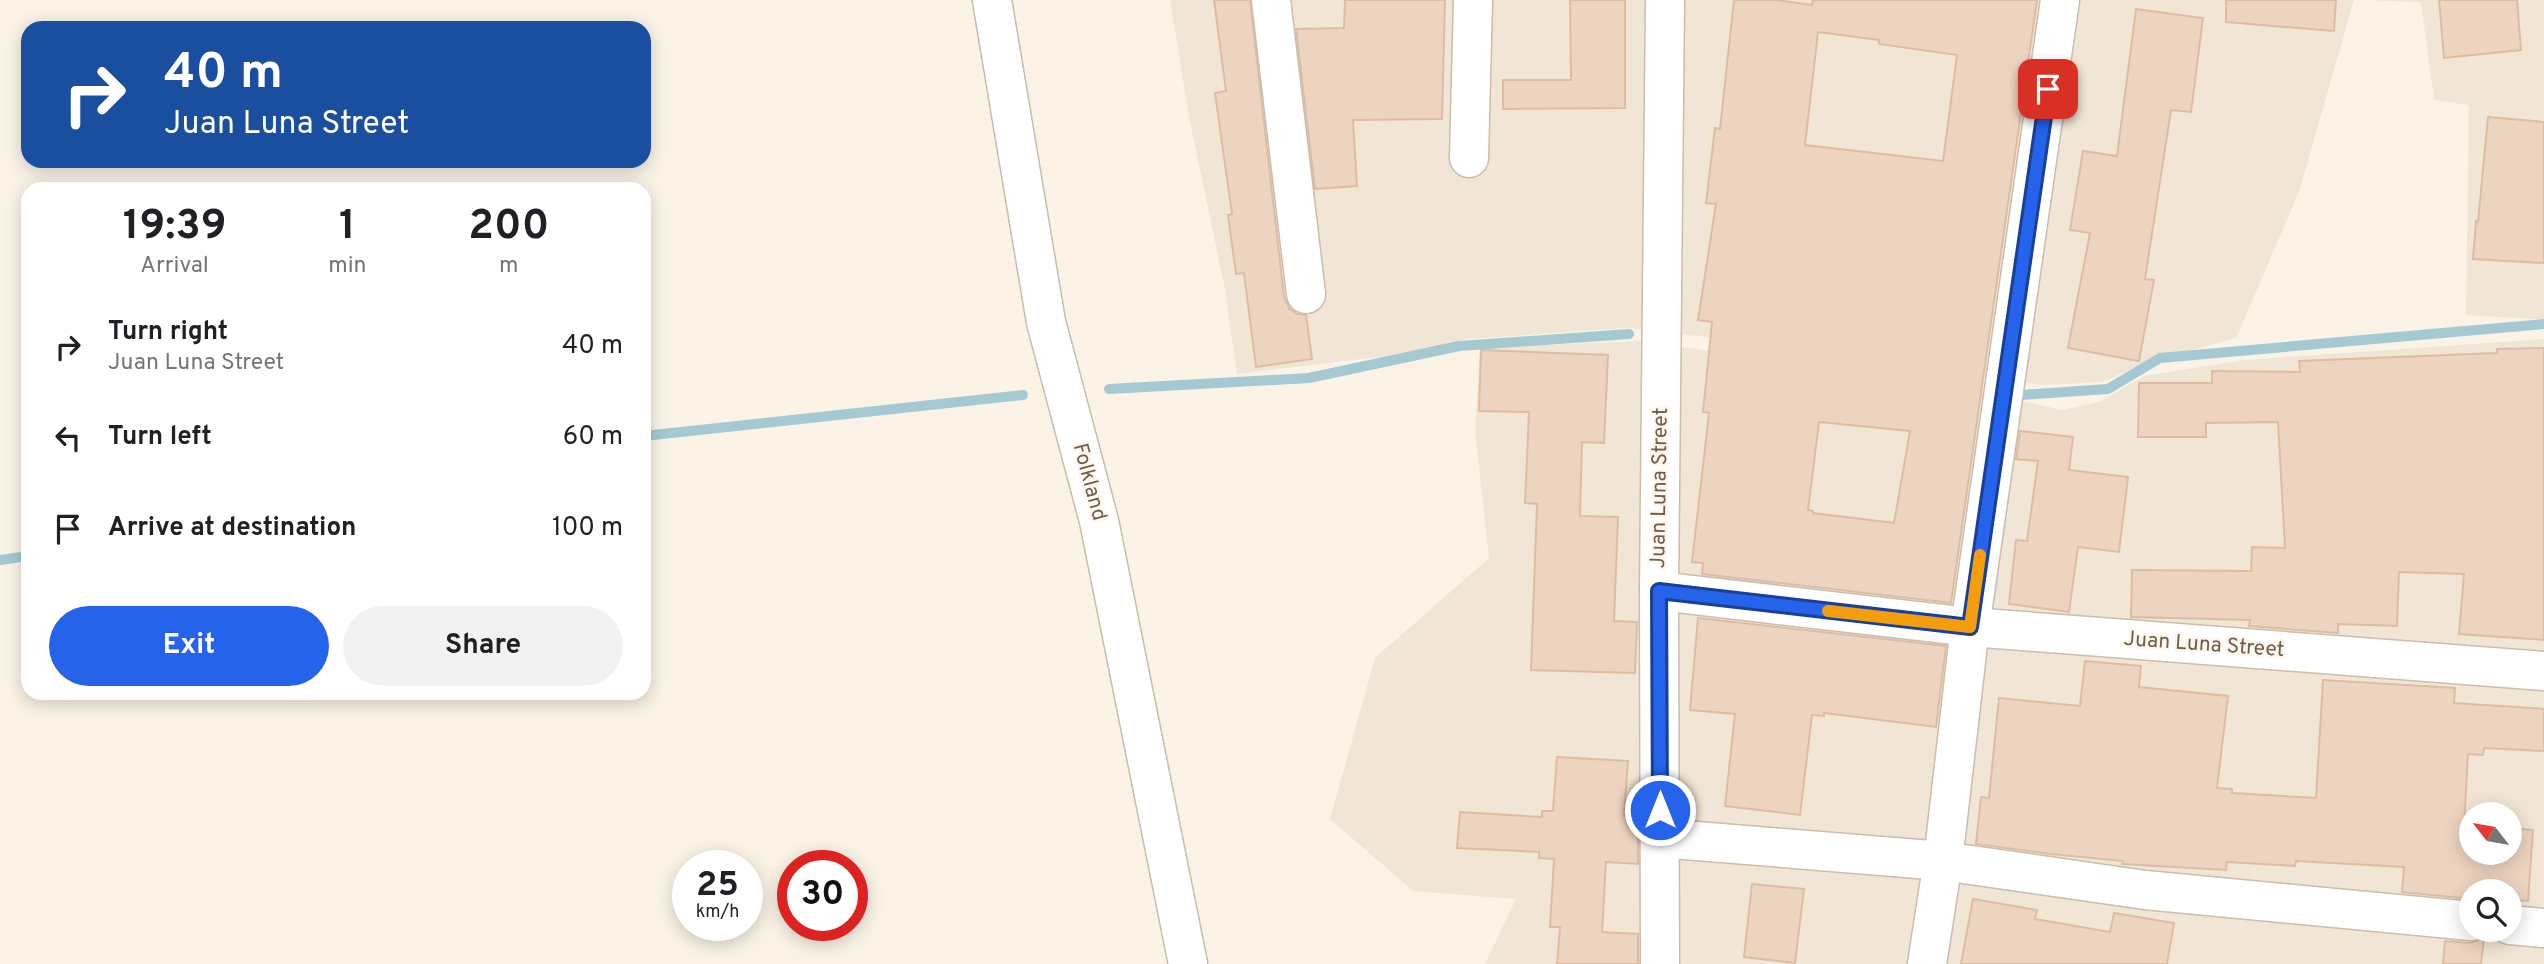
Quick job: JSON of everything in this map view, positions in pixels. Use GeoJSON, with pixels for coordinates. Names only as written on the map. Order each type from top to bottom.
{"type":"FeatureCollection","features":[{"type":"Feature","properties":{"kind":"street","name":"Folkland"},"geometry":{"type":"LineString","coordinates":[[992,0],[1046,322],[1099,521],[1188,964]]}},
{"type":"Feature","properties":{"kind":"street"},"geometry":{"type":"LineString","coordinates":[[1272,0],[1306,294]]}},
{"type":"Feature","properties":{"kind":"street"},"geometry":{"type":"LineString","coordinates":[[1469,158],[1472,0]]}},
{"type":"Feature","properties":{"kind":"street","name":"Juan Luna Street"},"geometry":{"type":"LineString","coordinates":[[1665,0],[1659,591],[1970,627],[2544,671]]}},
{"type":"Feature","properties":{"kind":"street"},"geometry":{"type":"LineString","coordinates":[[1927,964],[1943,861],[1970,627],[2060,0]]}},
{"type":"Feature","properties":{"kind":"street"},"geometry":{"type":"LineString","coordinates":[[1659,591],[1660,964]]}},
{"type":"Feature","properties":{"kind":"street"},"geometry":{"type":"LineString","coordinates":[[1660,838],[1943,861],[2145,890],[2459,920]]}},
{"type":"Feature","properties":{"kind":"street"},"geometry":{"type":"LineString","coordinates":[[2522,926],[2544,929]]}},
{"type":"Feature","properties":{"kind":"shaded area"},"geometry":{"type":"Polygon","coordinates":[[[1170,0],[2354,0],[2299,192],[2236,338],[2144,363],[2103,382],[2044,385],[1884,367],[1724,339],[1627,328],[1467,339],[1403,354],[1237,374],[1224,284],[1189,117],[1170,0]]]}},
{"type":"Feature","properties":{"kind":"shaded area"},"geometry":{"type":"Polygon","coordinates":[[[2364,0],[2544,0],[2544,320],[2466,315],[2469,105],[2434,100],[2421,2],[2364,0]]]}},
{"type":"Feature","properties":{"kind":"shaded area"},"geometry":{"type":"Polygon","coordinates":[[[2544,339],[2544,964],[1485,964],[1516,899],[1413,891],[1330,819],[1375,658],[1489,558],[1475,430],[1480,348],[1642,341],[1969,389],[2062,410],[2099,402],[2144,376],[2244,360],[2544,339]]]}},
{"type":"Feature","properties":{"kind":"building"},"geometry":{"type":"Polygon","coordinates":[[[1214,0],[1250,0],[1284,297],[1289,308],[1297,314],[1306,315],[1312,359],[1256,367],[1244,273],[1236,274],[1228,215],[1232,214],[1215,93],[1226,91],[1214,0]]]}},
{"type":"Feature","properties":{"kind":"building"},"geometry":{"type":"Polygon","coordinates":[[[1345,0],[1445,0],[1442,119],[1353,120],[1357,186],[1315,189],[1296,29],[1344,28],[1345,0]]]}},
{"type":"Feature","properties":{"kind":"building"},"geometry":{"type":"Polygon","coordinates":[[[1570,0],[1625,0],[1625,108],[1503,109],[1503,80],[1571,80],[1570,0]]]}},
{"type":"Feature","properties":{"kind":"building"},"geometry":{"type":"Polygon","coordinates":[[[1734,0],[1776,0],[1812,5],[1813,0],[2037,0],[1951,603],[1702,574],[1703,563],[1692,562],[1709,413],[1703,412],[1712,322],[1698,320],[1716,204],[1706,203],[1715,128],[1720,129],[1734,0]],[[1818,32],[1805,145],[1943,161],[1957,55],[1818,32]],[[1819,422],[1808,510],[1813,513],[1894,523],[1910,431],[1819,422]]]}},
{"type":"Feature","properties":{"kind":"building"},"geometry":{"type":"Polygon","coordinates":[[[2226,0],[2336,0],[2334,31],[2226,22],[2226,0]]]}},
{"type":"Feature","properties":{"kind":"building"},"geometry":{"type":"Polygon","coordinates":[[[2439,0],[2517,0],[2521,50],[2444,58],[2439,0]]]}},
{"type":"Feature","properties":{"kind":"building"},"geometry":{"type":"Polygon","coordinates":[[[2136,9],[2203,18],[2191,112],[2171,110],[2145,279],[2154,280],[2139,361],[2068,348],[2090,233],[2070,230],[2083,151],[2117,156],[2136,9]]]}},
{"type":"Feature","properties":{"kind":"building"},"geometry":{"type":"Polygon","coordinates":[[[2488,117],[2544,122],[2544,263],[2473,259],[2488,117]]]}},
{"type":"Feature","properties":{"kind":"building"},"geometry":{"type":"Polygon","coordinates":[[[2544,348],[2544,640],[2459,634],[2464,574],[2399,572],[2397,626],[2338,624],[2338,633],[2249,626],[2250,620],[2131,617],[2132,570],[2251,571],[2252,547],[2285,548],[2278,422],[2206,423],[2206,437],[2138,437],[2139,383],[2212,383],[2212,371],[2300,372],[2299,361],[2497,353],[2497,349],[2544,348]]]}},
{"type":"Feature","properties":{"kind":"building"},"geometry":{"type":"Polygon","coordinates":[[[1481,350],[1608,355],[1604,443],[1582,442],[1580,516],[1618,517],[1614,621],[1637,622],[1635,673],[1531,670],[1537,504],[1525,503],[1529,412],[1479,411],[1481,350]]]}},
{"type":"Feature","properties":{"kind":"building"},"geometry":{"type":"Polygon","coordinates":[[[2020,431],[2073,437],[2069,470],[2128,477],[2119,552],[2078,547],[2069,612],[2009,604],[2016,540],[2027,541],[2038,461],[2016,459],[2020,431]]]}},
{"type":"Feature","properties":{"kind":"building"},"geometry":{"type":"Polygon","coordinates":[[[1698,618],[1946,646],[1936,727],[1824,713],[1824,716],[1812,715],[1800,815],[1725,806],[1735,714],[1690,710],[1698,618]]]}},
{"type":"Feature","properties":{"kind":"building"},"geometry":{"type":"Polygon","coordinates":[[[2085,661],[2141,666],[2139,687],[2228,696],[2217,788],[2232,789],[2232,793],[2316,798],[2323,680],[2455,688],[2454,703],[2544,709],[2544,751],[2484,748],[2483,755],[2468,754],[2465,802],[2459,802],[2459,865],[2522,865],[2522,829],[2533,830],[2528,901],[2522,901],[2522,879],[2459,879],[2459,898],[2402,892],[2404,867],[2296,861],[2295,866],[2227,862],[2226,870],[2122,864],[2123,861],[1976,844],[1981,797],[1989,798],[1999,698],[2080,706],[2085,661]]]}},
{"type":"Feature","properties":{"kind":"building"},"geometry":{"type":"Polygon","coordinates":[[[1557,757],[1628,761],[1624,816],[1638,817],[1638,864],[1606,862],[1602,932],[1638,934],[1638,964],[1557,964],[1560,927],[1550,927],[1554,859],[1539,858],[1539,852],[1457,848],[1460,812],[1542,817],[1542,811],[1553,811],[1557,757]]]}},
{"type":"Feature","properties":{"kind":"building"},"geometry":{"type":"Polygon","coordinates":[[[1752,884],[1804,889],[1795,963],[1744,957],[1752,884]]]}},
{"type":"Feature","properties":{"kind":"building"},"geometry":{"type":"Polygon","coordinates":[[[1973,899],[2037,910],[2035,919],[2110,932],[2114,913],[2174,923],[2167,964],[1961,964],[1973,899]]]}},
{"type":"Feature","properties":{"kind":"building"},"geometry":{"type":"Polygon","coordinates":[[[2445,941],[2484,942],[2481,964],[2443,964],[2445,941]]]}},
{"type":"Feature","properties":{"kind":"waterway"},"geometry":{"type":"LineString","coordinates":[[2021,395],[2108,389],[2160,358],[2544,324]]}},
{"type":"Feature","properties":{"kind":"waterway"},"geometry":{"type":"LineString","coordinates":[[1109,389],[1309,378],[1459,346],[1629,334]]}},
{"type":"Feature","properties":{"kind":"waterway"},"geometry":{"type":"LineString","coordinates":[[651,435],[1023,395]]}},
{"type":"Feature","properties":{"kind":"waterway"},"geometry":{"type":"LineString","coordinates":[[0,560],[21,557]]}},
{"type":"Feature","properties":{"kind":"slow traffic"},"geometry":{"type":"LineString","coordinates":[[1828,611],[1970,627],[1980,555]]}},
{"type":"Feature","properties":{"kind":"route"},"geometry":{"type":"LineString","coordinates":[[1660,810],[1659,591],[1970,627],[2048,89]]}}]}
